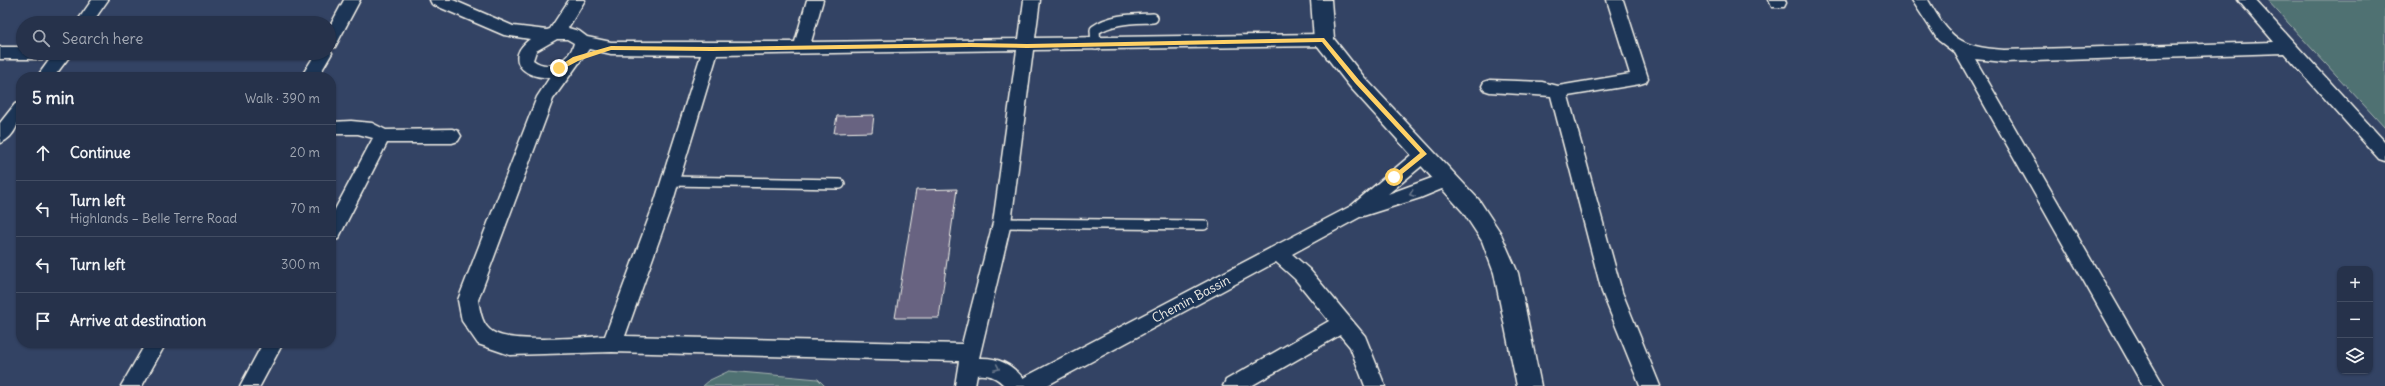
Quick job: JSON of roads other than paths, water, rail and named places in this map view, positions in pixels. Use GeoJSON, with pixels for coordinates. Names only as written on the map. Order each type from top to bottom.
{"type":"FeatureCollection","features":[{"type":"Feature","properties":{"kind":"street"},"geometry":{"type":"LineString","coordinates":[[89,16],[100,0]]}},
{"type":"Feature","properties":{"kind":"street"},"geometry":{"type":"LineString","coordinates":[[336,30],[352,0]]}},
{"type":"Feature","properties":{"kind":"street"},"geometry":{"type":"LineString","coordinates":[[438,0],[510,31],[550,34],[570,33],[579,39],[611,48],[712,49],[802,46],[1027,46],[1324,40]]}},
{"type":"Feature","properties":{"kind":"street"},"geometry":{"type":"LineString","coordinates":[[802,46],[815,0]]}},
{"type":"Feature","properties":{"kind":"street"},"geometry":{"type":"LineString","coordinates":[[965,386],[1002,223],[1032,0]]}},
{"type":"Feature","properties":{"kind":"street"},"geometry":{"type":"LineString","coordinates":[[1321,0],[1324,40],[1357,82],[1448,178],[1471,206],[1492,238],[1506,273],[1529,386]]}},
{"type":"Feature","properties":{"kind":"street"},"geometry":{"type":"LineString","coordinates":[[1490,86],[1542,88],[1558,92],[1640,78],[1614,0]]}},
{"type":"Feature","properties":{"kind":"street"},"geometry":{"type":"LineString","coordinates":[[1920,0],[1935,26],[1946,40],[1971,54],[2004,56],[2287,47]]}},
{"type":"Feature","properties":{"kind":"street"},"geometry":{"type":"LineString","coordinates":[[2246,0],[2385,154]]}},
{"type":"Feature","properties":{"kind":"street"},"geometry":{"type":"LineString","coordinates":[[528,62],[528,47],[550,34],[575,5]]}},
{"type":"Feature","properties":{"kind":"street"},"geometry":{"type":"LineString","coordinates":[[575,5],[581,50],[546,97],[468,300],[472,321],[485,338],[510,347],[612,344],[970,360],[996,367],[1008,374],[1018,386]]}},
{"type":"Feature","properties":{"kind":"street"},"geometry":{"type":"LineString","coordinates":[[510,31],[546,97]]}},
{"type":"Feature","properties":{"kind":"street"},"geometry":{"type":"LineString","coordinates":[[528,62],[539,70],[553,70],[611,48]]}},
{"type":"Feature","properties":{"kind":"street"},"geometry":{"type":"LineString","coordinates":[[612,344],[671,181],[712,49]]}},
{"type":"Feature","properties":{"kind":"street"},"geometry":{"type":"LineString","coordinates":[[1962,50],[2154,386]]}},
{"type":"Feature","properties":{"kind":"street"},"geometry":{"type":"LineString","coordinates":[[0,53],[16,53]]}},
{"type":"Feature","properties":{"kind":"street"},"geometry":{"type":"LineString","coordinates":[[49,72],[58,60]]}},
{"type":"Feature","properties":{"kind":"street"},"geometry":{"type":"LineString","coordinates":[[312,72],[320,60]]}},
{"type":"Feature","properties":{"kind":"street"},"geometry":{"type":"LineString","coordinates":[[1558,92],[1612,292],[1650,386]]}},
{"type":"Feature","properties":{"kind":"street"},"geometry":{"type":"LineString","coordinates":[[0,136],[16,115]]}},
{"type":"Feature","properties":{"kind":"street"},"geometry":{"type":"LineString","coordinates":[[336,128],[367,128],[379,133],[382,138]]}},
{"type":"Feature","properties":{"kind":"street"},"geometry":{"type":"LineString","coordinates":[[382,138],[452,136]]}},
{"type":"Feature","properties":{"kind":"street"},"geometry":{"type":"LineString","coordinates":[[336,225],[382,138]]}},
{"type":"Feature","properties":{"kind":"street"},"geometry":{"type":"LineString","coordinates":[[1354,212],[1424,154]]}},
{"type":"Feature","properties":{"kind":"street"},"geometry":{"type":"LineString","coordinates":[[1354,212],[1414,193],[1448,178]]}},
{"type":"Feature","properties":{"kind":"street","name":"Chemin Bassin"},"geometry":{"type":"LineString","coordinates":[[1027,386],[1354,212]]}},
{"type":"Feature","properties":{"kind":"street"},"geometry":{"type":"LineString","coordinates":[[1278,253],[1302,274],[1358,342],[1369,367],[1375,386]]}},
{"type":"Feature","properties":{"kind":"street"},"geometry":{"type":"LineString","coordinates":[[1234,386],[1342,324]]}},
{"type":"Feature","properties":{"kind":"street"},"geometry":{"type":"LineString","coordinates":[[131,386],[153,348]]}},
{"type":"Feature","properties":{"kind":"street"},"geometry":{"type":"LineString","coordinates":[[250,386],[270,348]]}},
{"type":"Feature","properties":{"kind":"lane"},"geometry":{"type":"LineString","coordinates":[[1096,45],[1095,30],[1102,23],[1116,20],[1153,18]]}},
{"type":"Feature","properties":{"kind":"lane"},"geometry":{"type":"LineString","coordinates":[[671,181],[840,184]]}},
{"type":"Feature","properties":{"kind":"lane"},"geometry":{"type":"LineString","coordinates":[[1002,223],[1204,225]]}}]}
